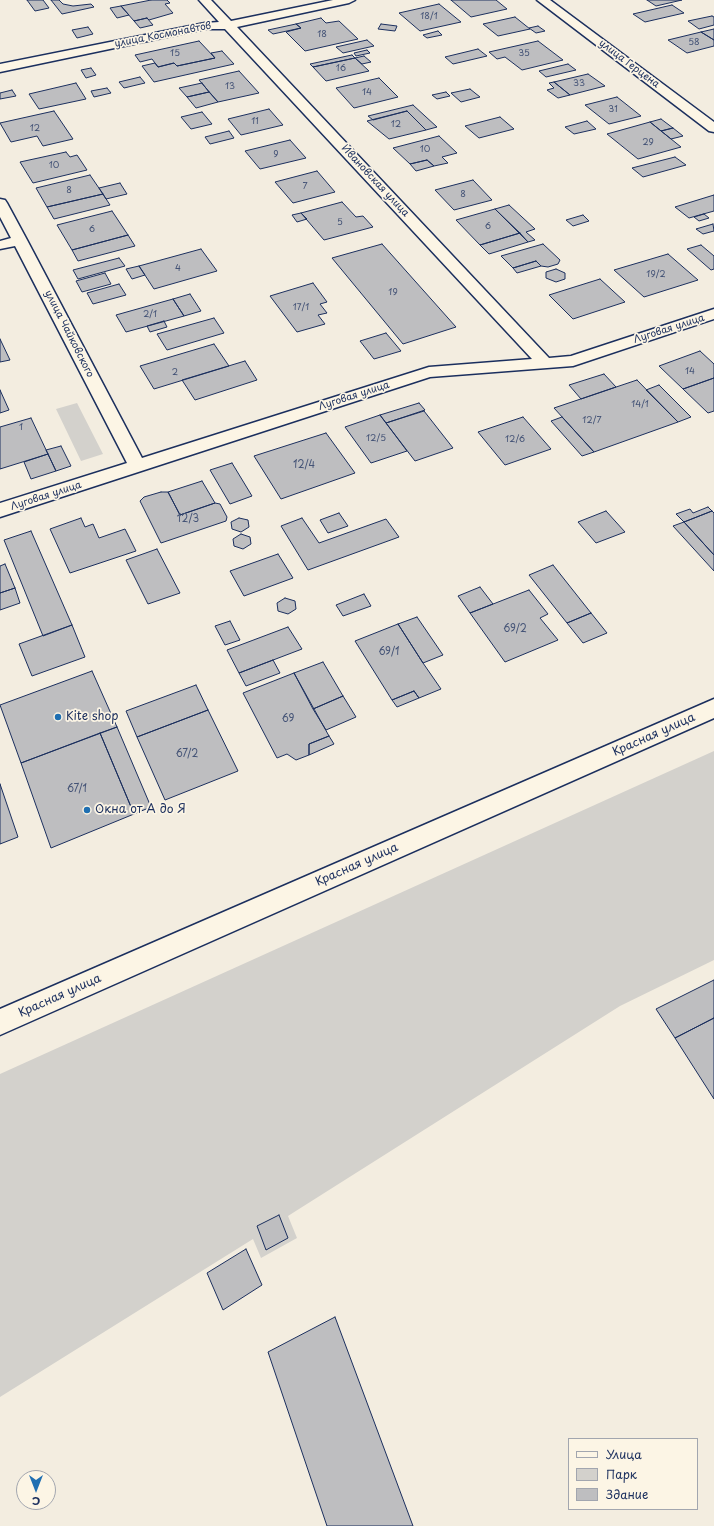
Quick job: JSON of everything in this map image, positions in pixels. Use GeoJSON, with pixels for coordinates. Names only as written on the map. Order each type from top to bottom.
{"type":"FeatureCollection","features":[{"type":"Feature","properties":{"kind":"street","name":"Ивановская улица"},"geometry":{"type":"LineString","coordinates":[[205,0],[545,363]]}},
{"type":"Feature","properties":{"kind":"street","name":"улица Космонавтов"},"geometry":{"type":"LineString","coordinates":[[0,68],[205,26],[229,25],[349,0]]}},
{"type":"Feature","properties":{"kind":"street","name":"улица Герцена"},"geometry":{"type":"LineString","coordinates":[[544,0],[714,128]]}},
{"type":"Feature","properties":{"kind":"street","name":"улица Чайковского"},"geometry":{"type":"LineString","coordinates":[[0,203],[137,466]]}},
{"type":"Feature","properties":{"kind":"street"},"geometry":{"type":"LineString","coordinates":[[0,246],[20,240]]}},
{"type":"Feature","properties":{"kind":"street","name":"Луговая улица"},"geometry":{"type":"LineString","coordinates":[[0,510],[429,372],[572,361],[714,314]]}},
{"type":"Feature","properties":{"kind":"street","name":"Красная улица"},"geometry":{"type":"LineString","coordinates":[[0,1022],[714,708]]}},
{"type":"Feature","properties":{"kind":"green space"},"geometry":{"type":"Polygon","coordinates":[[[77,403],[103,454],[81,461],[56,409],[77,403]]]}},
{"type":"Feature","properties":{"kind":"green space"},"geometry":{"type":"Polygon","coordinates":[[[714,751],[714,960],[620,1006],[288,1216],[297,1238],[261,1258],[253,1239],[0,1397],[0,1074],[714,751]]]}},
{"type":"Feature","properties":{"kind":"building"},"geometry":{"type":"Polygon","coordinates":[[[27,0],[43,0],[49,8],[35,11],[27,0]]]}},
{"type":"Feature","properties":{"kind":"building"},"geometry":{"type":"Polygon","coordinates":[[[51,0],[59,0],[63,4],[73,6],[91,4],[94,7],[62,14],[51,0]]]}},
{"type":"Feature","properties":{"kind":"building"},"geometry":{"type":"Polygon","coordinates":[[[151,0],[167,0],[170,3],[165,4],[173,13],[149,20],[147,18],[134,21],[121,6],[151,0]]]}},
{"type":"Feature","properties":{"kind":"building"},"geometry":{"type":"Polygon","coordinates":[[[451,0],[496,0],[507,9],[471,17],[451,0]]]}},
{"type":"Feature","properties":{"kind":"building"},"geometry":{"type":"Polygon","coordinates":[[[647,0],[682,0],[656,6],[647,0]]]}},
{"type":"Feature","properties":{"kind":"building"},"geometry":{"type":"Polygon","coordinates":[[[439,4],[461,22],[420,31],[399,13],[439,4]]]}},
{"type":"Feature","properties":{"kind":"building"},"geometry":{"type":"Polygon","coordinates":[[[672,5],[684,13],[645,22],[633,14],[672,5]]]}},
{"type":"Feature","properties":{"kind":"building"},"geometry":{"type":"Polygon","coordinates":[[[121,6],[129,15],[117,18],[110,8],[121,6]]]}},
{"type":"Feature","properties":{"kind":"building"},"geometry":{"type":"Polygon","coordinates":[[[712,16],[714,17],[714,25],[699,29],[688,21],[712,16]]]}},
{"type":"Feature","properties":{"kind":"building"},"geometry":{"type":"Polygon","coordinates":[[[515,17],[530,29],[498,36],[483,24],[515,17]]]}},
{"type":"Feature","properties":{"kind":"building"},"geometry":{"type":"Polygon","coordinates":[[[147,18],[153,25],[140,28],[134,21],[147,18]]]}},
{"type":"Feature","properties":{"kind":"building"},"geometry":{"type":"Polygon","coordinates":[[[321,18],[326,23],[339,21],[358,39],[305,51],[286,32],[301,28],[296,24],[321,18]]]}},
{"type":"Feature","properties":{"kind":"building"},"geometry":{"type":"Polygon","coordinates":[[[296,24],[301,28],[273,34],[268,30],[296,24]]]}},
{"type":"Feature","properties":{"kind":"building"},"geometry":{"type":"Polygon","coordinates":[[[381,24],[397,26],[395,31],[378,29],[381,24]]]}},
{"type":"Feature","properties":{"kind":"building"},"geometry":{"type":"Polygon","coordinates":[[[538,26],[545,31],[536,33],[529,28],[538,26]]]}},
{"type":"Feature","properties":{"kind":"building"},"geometry":{"type":"Polygon","coordinates":[[[88,27],[93,34],[77,38],[72,30],[88,27]]]}},
{"type":"Feature","properties":{"kind":"building"},"geometry":{"type":"Polygon","coordinates":[[[714,29],[714,40],[701,32],[714,29]]]}},
{"type":"Feature","properties":{"kind":"building"},"geometry":{"type":"Polygon","coordinates":[[[438,31],[442,35],[427,38],[423,35],[438,31]]]}},
{"type":"Feature","properties":{"kind":"building"},"geometry":{"type":"Polygon","coordinates":[[[701,32],[714,40],[714,46],[687,53],[668,40],[701,32]]]}},
{"type":"Feature","properties":{"kind":"building"},"geometry":{"type":"Polygon","coordinates":[[[367,40],[374,46],[343,53],[336,47],[367,40]]]}},
{"type":"Feature","properties":{"kind":"building"},"geometry":{"type":"Polygon","coordinates":[[[199,41],[215,58],[177,66],[174,63],[158,67],[152,59],[140,62],[135,55],[199,41]]]}},
{"type":"Feature","properties":{"kind":"building"},"geometry":{"type":"Polygon","coordinates":[[[538,41],[563,60],[522,70],[505,57],[497,59],[489,52],[538,41]]]}},
{"type":"Feature","properties":{"kind":"building"},"geometry":{"type":"Polygon","coordinates":[[[478,49],[487,56],[453,64],[445,57],[478,49]]]}},
{"type":"Feature","properties":{"kind":"building"},"geometry":{"type":"Polygon","coordinates":[[[367,50],[370,53],[356,56],[354,53],[367,50]]]}},
{"type":"Feature","properties":{"kind":"building"},"geometry":{"type":"Polygon","coordinates":[[[222,51],[234,64],[154,82],[142,66],[155,63],[158,67],[174,63],[177,66],[215,58],[211,53],[222,51]]]}},
{"type":"Feature","properties":{"kind":"building"},"geometry":{"type":"Polygon","coordinates":[[[352,55],[355,58],[313,67],[310,64],[352,55]]]}},
{"type":"Feature","properties":{"kind":"building"},"geometry":{"type":"Polygon","coordinates":[[[364,56],[371,62],[362,64],[355,58],[364,56]]]}},
{"type":"Feature","properties":{"kind":"building"},"geometry":{"type":"Polygon","coordinates":[[[355,58],[369,71],[326,81],[313,67],[355,58]]]}},
{"type":"Feature","properties":{"kind":"building"},"geometry":{"type":"Polygon","coordinates":[[[568,64],[576,70],[546,77],[539,71],[568,64]]]}},
{"type":"Feature","properties":{"kind":"building"},"geometry":{"type":"Polygon","coordinates":[[[91,68],[96,75],[86,78],[81,70],[91,68]]]}},
{"type":"Feature","properties":{"kind":"building"},"geometry":{"type":"Polygon","coordinates":[[[239,71],[259,93],[218,102],[199,80],[239,71]]]}},
{"type":"Feature","properties":{"kind":"building"},"geometry":{"type":"Polygon","coordinates":[[[588,74],[605,86],[570,95],[554,82],[588,74]]]}},
{"type":"Feature","properties":{"kind":"building"},"geometry":{"type":"Polygon","coordinates":[[[140,77],[145,83],[124,88],[119,82],[140,77]]]}},
{"type":"Feature","properties":{"kind":"building"},"geometry":{"type":"Polygon","coordinates":[[[379,78],[398,97],[354,108],[336,88],[379,78]]]}},
{"type":"Feature","properties":{"kind":"building"},"geometry":{"type":"Polygon","coordinates":[[[554,82],[570,95],[558,98],[547,90],[554,88],[549,83],[554,82]]]}},
{"type":"Feature","properties":{"kind":"building"},"geometry":{"type":"Polygon","coordinates":[[[76,83],[86,99],[39,109],[29,94],[76,83]]]}},
{"type":"Feature","properties":{"kind":"building"},"geometry":{"type":"Polygon","coordinates":[[[202,83],[209,92],[187,97],[179,88],[202,83]]]}},
{"type":"Feature","properties":{"kind":"building"},"geometry":{"type":"Polygon","coordinates":[[[107,88],[111,93],[94,97],[91,91],[107,88]]]}},
{"type":"Feature","properties":{"kind":"building"},"geometry":{"type":"Polygon","coordinates":[[[470,89],[480,97],[461,102],[451,93],[470,89]]]}},
{"type":"Feature","properties":{"kind":"building"},"geometry":{"type":"Polygon","coordinates":[[[12,90],[16,96],[0,99],[0,93],[12,90]]]}},
{"type":"Feature","properties":{"kind":"building"},"geometry":{"type":"Polygon","coordinates":[[[209,92],[218,102],[196,108],[187,97],[209,92]]]}},
{"type":"Feature","properties":{"kind":"building"},"geometry":{"type":"Polygon","coordinates":[[[446,92],[450,96],[437,99],[432,95],[446,92]]]}},
{"type":"Feature","properties":{"kind":"building"},"geometry":{"type":"Polygon","coordinates":[[[617,97],[641,116],[609,124],[585,105],[617,97]]]}},
{"type":"Feature","properties":{"kind":"building"},"geometry":{"type":"Polygon","coordinates":[[[413,105],[437,127],[426,130],[407,111],[373,120],[368,116],[413,105]]]}},
{"type":"Feature","properties":{"kind":"building"},"geometry":{"type":"Polygon","coordinates":[[[269,109],[283,125],[241,135],[228,119],[269,109]]]}},
{"type":"Feature","properties":{"kind":"building"},"geometry":{"type":"Polygon","coordinates":[[[54,111],[73,139],[43,146],[37,136],[11,142],[0,123],[54,111]]]}},
{"type":"Feature","properties":{"kind":"building"},"geometry":{"type":"Polygon","coordinates":[[[407,111],[426,130],[389,139],[367,121],[407,111]]]}},
{"type":"Feature","properties":{"kind":"building"},"geometry":{"type":"Polygon","coordinates":[[[202,112],[212,124],[191,129],[181,117],[202,112]]]}},
{"type":"Feature","properties":{"kind":"building"},"geometry":{"type":"Polygon","coordinates":[[[500,117],[514,129],[479,138],[465,126],[500,117]]]}},
{"type":"Feature","properties":{"kind":"building"},"geometry":{"type":"Polygon","coordinates":[[[661,119],[673,128],[661,131],[650,122],[661,119]]]}},
{"type":"Feature","properties":{"kind":"building"},"geometry":{"type":"Polygon","coordinates":[[[587,121],[596,129],[574,134],[565,127],[587,121]]]}},
{"type":"Feature","properties":{"kind":"building"},"geometry":{"type":"Polygon","coordinates":[[[650,122],[681,147],[638,159],[607,134],[650,122]]]}},
{"type":"Feature","properties":{"kind":"building"},"geometry":{"type":"Polygon","coordinates":[[[673,128],[683,136],[671,139],[661,131],[673,128]]]}},
{"type":"Feature","properties":{"kind":"building"},"geometry":{"type":"Polygon","coordinates":[[[229,131],[234,138],[210,144],[205,137],[229,131]]]}},
{"type":"Feature","properties":{"kind":"building"},"geometry":{"type":"Polygon","coordinates":[[[439,136],[457,153],[442,157],[448,163],[434,166],[427,160],[410,164],[393,148],[439,136]]]}},
{"type":"Feature","properties":{"kind":"building"},"geometry":{"type":"Polygon","coordinates":[[[290,140],[306,158],[260,169],[245,151],[290,140]]]}},
{"type":"Feature","properties":{"kind":"building"},"geometry":{"type":"Polygon","coordinates":[[[66,152],[70,157],[77,155],[87,170],[33,183],[20,162],[66,152]]]}},
{"type":"Feature","properties":{"kind":"building"},"geometry":{"type":"Polygon","coordinates":[[[675,157],[686,165],[643,177],[632,168],[675,157]]]}},
{"type":"Feature","properties":{"kind":"building"},"geometry":{"type":"Polygon","coordinates":[[[427,160],[434,166],[416,171],[410,164],[427,160]]]}},
{"type":"Feature","properties":{"kind":"building"},"geometry":{"type":"Polygon","coordinates":[[[317,171],[335,192],[293,203],[275,182],[317,171]]]}},
{"type":"Feature","properties":{"kind":"building"},"geometry":{"type":"Polygon","coordinates":[[[90,175],[103,194],[47,207],[36,188],[90,175]]]}},
{"type":"Feature","properties":{"kind":"building"},"geometry":{"type":"Polygon","coordinates":[[[473,180],[492,200],[454,210],[435,190],[473,180]]]}},
{"type":"Feature","properties":{"kind":"building"},"geometry":{"type":"Polygon","coordinates":[[[120,183],[127,194],[106,199],[99,188],[120,183]]]}},
{"type":"Feature","properties":{"kind":"building"},"geometry":{"type":"Polygon","coordinates":[[[103,194],[110,205],[54,219],[47,207],[103,194]]]}},
{"type":"Feature","properties":{"kind":"building"},"geometry":{"type":"Polygon","coordinates":[[[714,195],[714,211],[689,218],[675,207],[714,195]]]}},
{"type":"Feature","properties":{"kind":"building"},"geometry":{"type":"Polygon","coordinates":[[[342,202],[356,217],[363,216],[373,227],[324,240],[301,213],[342,202]]]}},
{"type":"Feature","properties":{"kind":"building"},"geometry":{"type":"Polygon","coordinates":[[[509,205],[535,229],[526,232],[535,240],[528,242],[495,209],[509,205]]]}},
{"type":"Feature","properties":{"kind":"building"},"geometry":{"type":"Polygon","coordinates":[[[495,209],[520,233],[480,245],[456,220],[495,209]]]}},
{"type":"Feature","properties":{"kind":"building"},"geometry":{"type":"Polygon","coordinates":[[[112,211],[128,235],[72,250],[57,225],[112,211]]]}},
{"type":"Feature","properties":{"kind":"building"},"geometry":{"type":"Polygon","coordinates":[[[301,213],[307,219],[297,222],[292,215],[301,213]]]}},
{"type":"Feature","properties":{"kind":"building"},"geometry":{"type":"Polygon","coordinates":[[[704,214],[709,218],[699,221],[694,217],[704,214]]]}},
{"type":"Feature","properties":{"kind":"building"},"geometry":{"type":"Polygon","coordinates":[[[583,215],[589,221],[573,226],[566,220],[583,215]]]}},
{"type":"Feature","properties":{"kind":"building"},"geometry":{"type":"Polygon","coordinates":[[[713,224],[714,231],[703,234],[696,229],[713,224]]]}},
{"type":"Feature","properties":{"kind":"building"},"geometry":{"type":"Polygon","coordinates":[[[520,233],[528,242],[489,254],[480,245],[520,233]]]}},
{"type":"Feature","properties":{"kind":"building"},"geometry":{"type":"Polygon","coordinates":[[[128,235],[135,246],[78,261],[72,250],[128,235]]]}},
{"type":"Feature","properties":{"kind":"building"},"geometry":{"type":"Polygon","coordinates":[[[382,244],[456,327],[403,344],[332,258],[382,244]]]}},
{"type":"Feature","properties":{"kind":"building"},"geometry":{"type":"Polygon","coordinates":[[[543,244],[560,260],[558,264],[548,267],[541,266],[536,261],[513,268],[501,256],[543,244]]]}},
{"type":"Feature","properties":{"kind":"building"},"geometry":{"type":"Polygon","coordinates":[[[701,245],[714,256],[714,269],[711,270],[687,249],[701,245]]]}},
{"type":"Feature","properties":{"kind":"building"},"geometry":{"type":"Polygon","coordinates":[[[201,249],[217,271],[154,289],[139,266],[201,249]]]}},
{"type":"Feature","properties":{"kind":"building"},"geometry":{"type":"Polygon","coordinates":[[[668,254],[698,280],[644,297],[614,270],[668,254]]]}},
{"type":"Feature","properties":{"kind":"building"},"geometry":{"type":"Polygon","coordinates":[[[119,258],[125,266],[78,279],[73,270],[119,258]]]}},
{"type":"Feature","properties":{"kind":"building"},"geometry":{"type":"Polygon","coordinates":[[[536,261],[541,266],[517,273],[513,268],[536,261]]]}},
{"type":"Feature","properties":{"kind":"building"},"geometry":{"type":"Polygon","coordinates":[[[139,266],[145,275],[132,279],[126,269],[139,266]]]}},
{"type":"Feature","properties":{"kind":"building"},"geometry":{"type":"Polygon","coordinates":[[[556,269],[565,273],[565,279],[556,282],[546,278],[546,272],[556,269]]]}},
{"type":"Feature","properties":{"kind":"building"},"geometry":{"type":"Polygon","coordinates":[[[105,273],[111,284],[82,292],[76,281],[105,273]]]}},
{"type":"Feature","properties":{"kind":"building"},"geometry":{"type":"Polygon","coordinates":[[[600,279],[625,302],[573,319],[549,295],[600,279]]]}},
{"type":"Feature","properties":{"kind":"building"},"geometry":{"type":"Polygon","coordinates":[[[313,283],[327,302],[320,304],[327,313],[318,315],[325,324],[297,332],[270,296],[313,283]]]}},
{"type":"Feature","properties":{"kind":"building"},"geometry":{"type":"Polygon","coordinates":[[[119,284],[126,295],[93,304],[87,293],[119,284]]]}},
{"type":"Feature","properties":{"kind":"building"},"geometry":{"type":"Polygon","coordinates":[[[190,294],[201,311],[184,316],[173,299],[190,294]]]}},
{"type":"Feature","properties":{"kind":"building"},"geometry":{"type":"Polygon","coordinates":[[[173,299],[184,316],[126,332],[116,315],[173,299]]]}},
{"type":"Feature","properties":{"kind":"building"},"geometry":{"type":"Polygon","coordinates":[[[214,318],[224,333],[167,350],[157,334],[214,318]]]}},
{"type":"Feature","properties":{"kind":"building"},"geometry":{"type":"Polygon","coordinates":[[[164,321],[167,327],[150,332],[147,326],[164,321]]]}},
{"type":"Feature","properties":{"kind":"building"},"geometry":{"type":"Polygon","coordinates":[[[386,333],[401,351],[374,359],[360,341],[386,333]]]}},
{"type":"Feature","properties":{"kind":"building"},"geometry":{"type":"Polygon","coordinates":[[[0,339],[10,360],[0,362],[0,339]]]}},
{"type":"Feature","properties":{"kind":"building"},"geometry":{"type":"Polygon","coordinates":[[[214,344],[229,366],[154,389],[140,366],[214,344]]]}},
{"type":"Feature","properties":{"kind":"building"},"geometry":{"type":"Polygon","coordinates":[[[700,351],[714,364],[714,378],[683,389],[659,366],[700,351]]]}},
{"type":"Feature","properties":{"kind":"building"},"geometry":{"type":"Polygon","coordinates":[[[245,361],[257,380],[195,400],[182,380],[245,361]]]}},
{"type":"Feature","properties":{"kind":"building"},"geometry":{"type":"Polygon","coordinates":[[[604,374],[616,387],[581,399],[569,385],[604,374]]]}},
{"type":"Feature","properties":{"kind":"building"},"geometry":{"type":"Polygon","coordinates":[[[714,378],[714,411],[708,413],[683,389],[714,378]]]}},
{"type":"Feature","properties":{"kind":"building"},"geometry":{"type":"Polygon","coordinates":[[[637,380],[678,422],[594,452],[554,408],[637,380]]]}},
{"type":"Feature","properties":{"kind":"building"},"geometry":{"type":"Polygon","coordinates":[[[659,385],[691,417],[678,422],[646,390],[659,385]]]}},
{"type":"Feature","properties":{"kind":"building"},"geometry":{"type":"Polygon","coordinates":[[[0,390],[9,410],[0,413],[0,390]]]}},
{"type":"Feature","properties":{"kind":"building"},"geometry":{"type":"Polygon","coordinates":[[[419,403],[425,410],[386,423],[380,415],[419,403]]]}},
{"type":"Feature","properties":{"kind":"building"},"geometry":{"type":"Polygon","coordinates":[[[424,411],[453,448],[415,461],[386,423],[424,411]]]}},
{"type":"Feature","properties":{"kind":"building"},"geometry":{"type":"Polygon","coordinates":[[[380,415],[407,451],[371,463],[345,427],[380,415]]]}},
{"type":"Feature","properties":{"kind":"building"},"geometry":{"type":"Polygon","coordinates":[[[523,417],[551,449],[505,465],[478,432],[523,417]]]}},
{"type":"Feature","properties":{"kind":"building"},"geometry":{"type":"Polygon","coordinates":[[[562,417],[594,452],[582,456],[551,421],[562,417]]]}},
{"type":"Feature","properties":{"kind":"building"},"geometry":{"type":"Polygon","coordinates":[[[31,418],[48,454],[0,469],[0,427],[31,418]]]}},
{"type":"Feature","properties":{"kind":"building"},"geometry":{"type":"Polygon","coordinates":[[[326,433],[355,473],[281,499],[254,456],[326,433]]]}},
{"type":"Feature","properties":{"kind":"building"},"geometry":{"type":"Polygon","coordinates":[[[61,446],[71,466],[56,471],[46,450],[61,446]]]}},
{"type":"Feature","properties":{"kind":"building"},"geometry":{"type":"Polygon","coordinates":[[[48,454],[56,471],[31,479],[24,462],[48,454]]]}},
{"type":"Feature","properties":{"kind":"building"},"geometry":{"type":"Polygon","coordinates":[[[232,463],[252,496],[230,504],[210,470],[232,463]]]}},
{"type":"Feature","properties":{"kind":"building"},"geometry":{"type":"Polygon","coordinates":[[[202,481],[215,503],[180,515],[168,492],[202,481]]]}},
{"type":"Feature","properties":{"kind":"building"},"geometry":{"type":"Polygon","coordinates":[[[161,492],[168,492],[180,515],[215,503],[220,504],[227,517],[226,521],[161,543],[140,501],[144,497],[161,492]]]}},
{"type":"Feature","properties":{"kind":"building"},"geometry":{"type":"Polygon","coordinates":[[[708,507],[712,511],[684,522],[676,514],[690,509],[693,513],[708,507]]]}},
{"type":"Feature","properties":{"kind":"building"},"geometry":{"type":"Polygon","coordinates":[[[606,511],[625,532],[596,543],[578,522],[606,511]]]}},
{"type":"Feature","properties":{"kind":"building"},"geometry":{"type":"Polygon","coordinates":[[[712,511],[714,513],[714,555],[684,522],[712,511]]]}},
{"type":"Feature","properties":{"kind":"building"},"geometry":{"type":"Polygon","coordinates":[[[339,513],[348,526],[328,533],[320,520],[339,513]]]}},
{"type":"Feature","properties":{"kind":"building"},"geometry":{"type":"Polygon","coordinates":[[[81,518],[85,527],[93,524],[99,538],[125,529],[136,551],[70,573],[50,529],[81,518]]]}},
{"type":"Feature","properties":{"kind":"building"},"geometry":{"type":"Polygon","coordinates":[[[239,518],[248,520],[249,527],[241,532],[232,529],[231,522],[239,518]]]}},
{"type":"Feature","properties":{"kind":"building"},"geometry":{"type":"Polygon","coordinates":[[[302,518],[319,543],[386,519],[399,537],[308,570],[281,526],[302,518]]]}},
{"type":"Feature","properties":{"kind":"building"},"geometry":{"type":"Polygon","coordinates":[[[684,522],[714,555],[714,571],[673,526],[684,522]]]}},
{"type":"Feature","properties":{"kind":"building"},"geometry":{"type":"Polygon","coordinates":[[[31,531],[72,625],[43,636],[4,540],[31,531]]]}},
{"type":"Feature","properties":{"kind":"building"},"geometry":{"type":"Polygon","coordinates":[[[241,534],[250,537],[251,544],[243,549],[234,546],[233,539],[241,534]]]}},
{"type":"Feature","properties":{"kind":"building"},"geometry":{"type":"Polygon","coordinates":[[[157,549],[180,593],[148,604],[126,560],[157,549]]]}},
{"type":"Feature","properties":{"kind":"building"},"geometry":{"type":"Polygon","coordinates":[[[278,554],[293,578],[244,596],[230,571],[278,554]]]}},
{"type":"Feature","properties":{"kind":"building"},"geometry":{"type":"Polygon","coordinates":[[[5,564],[15,588],[0,593],[0,566],[5,564]]]}},
{"type":"Feature","properties":{"kind":"building"},"geometry":{"type":"Polygon","coordinates":[[[553,565],[591,613],[567,623],[529,575],[553,565]]]}},
{"type":"Feature","properties":{"kind":"building"},"geometry":{"type":"Polygon","coordinates":[[[480,587],[493,604],[470,613],[458,596],[480,587]]]}},
{"type":"Feature","properties":{"kind":"building"},"geometry":{"type":"Polygon","coordinates":[[[15,588],[20,603],[0,610],[0,593],[15,588]]]}},
{"type":"Feature","properties":{"kind":"building"},"geometry":{"type":"Polygon","coordinates":[[[529,590],[548,614],[540,618],[558,640],[505,662],[470,613],[529,590]]]}},
{"type":"Feature","properties":{"kind":"building"},"geometry":{"type":"Polygon","coordinates":[[[364,594],[371,606],[343,616],[336,605],[364,594]]]}},
{"type":"Feature","properties":{"kind":"building"},"geometry":{"type":"Polygon","coordinates":[[[285,598],[295,601],[296,609],[288,614],[278,611],[277,603],[285,598]]]}},
{"type":"Feature","properties":{"kind":"building"},"geometry":{"type":"Polygon","coordinates":[[[591,613],[607,633],[583,643],[567,623],[591,613]]]}},
{"type":"Feature","properties":{"kind":"building"},"geometry":{"type":"Polygon","coordinates":[[[417,617],[443,655],[423,663],[398,624],[417,617]]]}},
{"type":"Feature","properties":{"kind":"building"},"geometry":{"type":"Polygon","coordinates":[[[230,621],[240,640],[225,645],[215,626],[230,621]]]}},
{"type":"Feature","properties":{"kind":"building"},"geometry":{"type":"Polygon","coordinates":[[[398,624],[441,689],[419,698],[414,691],[392,700],[355,641],[398,624]]]}},
{"type":"Feature","properties":{"kind":"building"},"geometry":{"type":"Polygon","coordinates":[[[72,625],[85,657],[32,676],[19,644],[72,625]]]}},
{"type":"Feature","properties":{"kind":"building"},"geometry":{"type":"Polygon","coordinates":[[[288,627],[302,649],[239,673],[227,650],[288,627]]]}},
{"type":"Feature","properties":{"kind":"building"},"geometry":{"type":"Polygon","coordinates":[[[273,660],[280,673],[246,686],[239,673],[273,660]]]}},
{"type":"Feature","properties":{"kind":"building"},"geometry":{"type":"Polygon","coordinates":[[[323,662],[343,696],[313,709],[294,673],[323,662]]]}},
{"type":"Feature","properties":{"kind":"building"},"geometry":{"type":"Polygon","coordinates":[[[92,671],[117,727],[21,763],[0,705],[92,671]]]}},
{"type":"Feature","properties":{"kind":"building"},"geometry":{"type":"Polygon","coordinates":[[[294,673],[329,736],[309,744],[309,755],[296,760],[287,754],[277,758],[243,693],[294,673]]]}},
{"type":"Feature","properties":{"kind":"building"},"geometry":{"type":"Polygon","coordinates":[[[196,685],[208,710],[137,737],[126,711],[196,685]]]}},
{"type":"Feature","properties":{"kind":"building"},"geometry":{"type":"Polygon","coordinates":[[[414,691],[419,698],[397,707],[392,700],[414,691]]]}},
{"type":"Feature","properties":{"kind":"building"},"geometry":{"type":"Polygon","coordinates":[[[343,696],[356,717],[326,730],[313,709],[343,696]]]}},
{"type":"Feature","properties":{"kind":"building"},"geometry":{"type":"Polygon","coordinates":[[[208,710],[238,771],[165,800],[137,737],[208,710]]]}},
{"type":"Feature","properties":{"kind":"building"},"geometry":{"type":"Polygon","coordinates":[[[117,727],[151,807],[134,814],[100,733],[117,727]]]}},
{"type":"Feature","properties":{"kind":"building"},"geometry":{"type":"Polygon","coordinates":[[[100,733],[134,814],[51,848],[21,763],[100,733]]]}},
{"type":"Feature","properties":{"kind":"building"},"geometry":{"type":"Polygon","coordinates":[[[329,736],[334,744],[309,755],[309,744],[329,736]]]}},
{"type":"Feature","properties":{"kind":"building"},"geometry":{"type":"Polygon","coordinates":[[[0,784],[18,837],[0,844],[0,784]]]}},
{"type":"Feature","properties":{"kind":"building"},"geometry":{"type":"Polygon","coordinates":[[[714,980],[714,1018],[675,1038],[656,1009],[714,980]]]}},
{"type":"Feature","properties":{"kind":"building"},"geometry":{"type":"Polygon","coordinates":[[[714,1018],[714,1099],[675,1038],[714,1018]]]}},
{"type":"Feature","properties":{"kind":"building"},"geometry":{"type":"Polygon","coordinates":[[[279,1215],[288,1238],[266,1250],[257,1226],[279,1215]]]}},
{"type":"Feature","properties":{"kind":"building"},"geometry":{"type":"Polygon","coordinates":[[[246,1249],[262,1285],[223,1310],[207,1273],[246,1249]]]}},
{"type":"Feature","properties":{"kind":"building"},"geometry":{"type":"Polygon","coordinates":[[[335,1317],[413,1526],[327,1526],[268,1352],[335,1317]]]}},
{"type":"Feature","properties":{"kind":"place","name":"Kite shop"},"geometry":{"type":"Point","coordinates":[58,717]}},
{"type":"Feature","properties":{"kind":"place","name":"Окна от А до Я"},"geometry":{"type":"Point","coordinates":[87,810]}}]}
